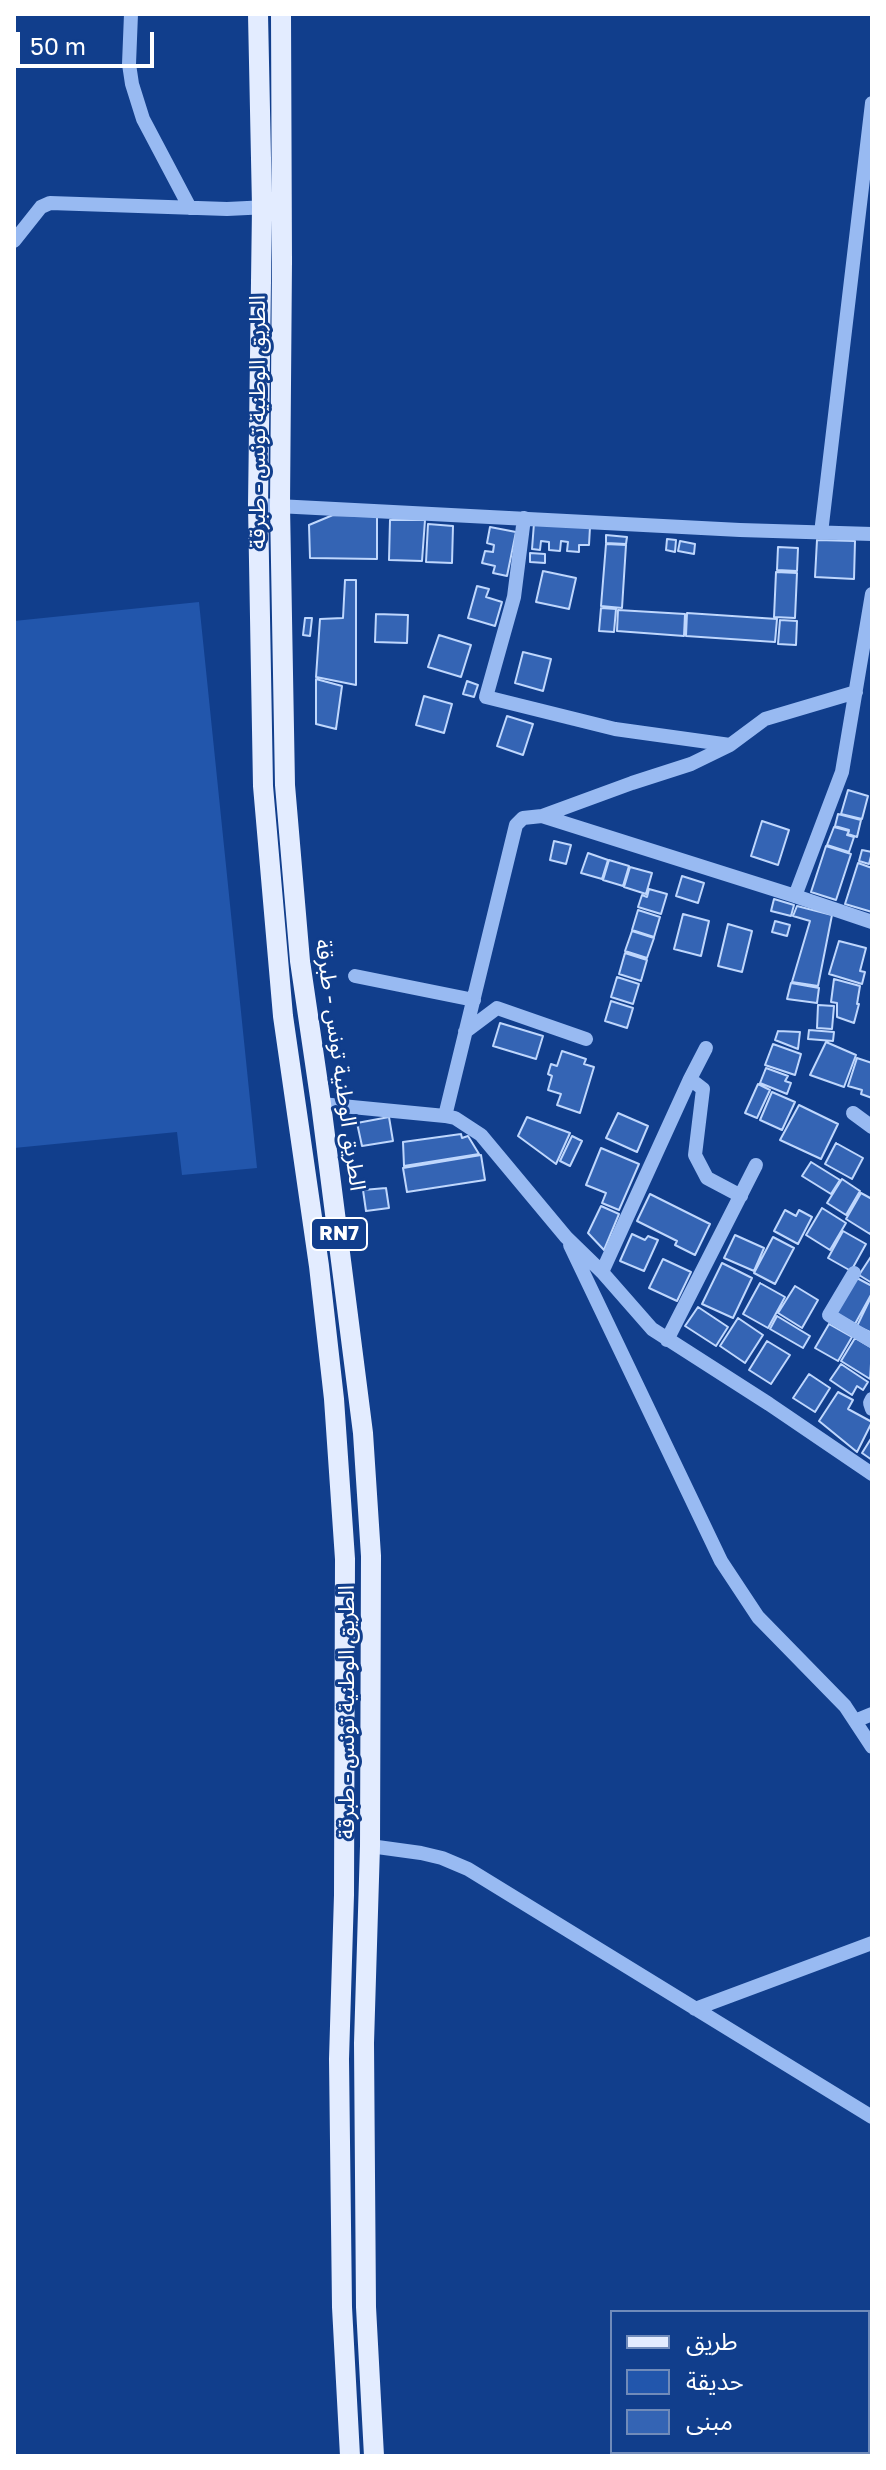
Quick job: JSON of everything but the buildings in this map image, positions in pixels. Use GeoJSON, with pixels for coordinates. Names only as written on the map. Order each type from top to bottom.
{"type":"FeatureCollection","features":[{"type":"Feature","properties":{"kind":"main road","name":"الطريق الوطنية تونس - طبرقة"},"geometry":{"type":"LineString","coordinates":[[258,14],[272,207],[285,785],[300,961],[363,1433],[371,1556],[370,1846],[364,2043],[366,2307],[374,2456]]}},
{"type":"Feature","properties":{"kind":"main road","name":"الطريق الوطنية تونس - طبرقة"},"geometry":{"type":"LineString","coordinates":[[281,14],[258,505],[263,786],[283,1016],[321,1280],[334,1399],[345,1559],[344,1895],[339,2059],[342,2307],[350,2456]]}},
{"type":"Feature","properties":{"kind":"main road"},"geometry":{"type":"LineString","coordinates":[[342,2307],[366,2307]]}},
{"type":"Feature","properties":{"kind":"main road"},"geometry":{"type":"LineString","coordinates":[[344,2338],[368,2339]]}},
{"type":"Feature","properties":{"kind":"street"},"geometry":{"type":"LineString","coordinates":[[131,14],[129,64],[132,84],[143,119],[190,208]]}},
{"type":"Feature","properties":{"kind":"street"},"geometry":{"type":"LineString","coordinates":[[821,533],[872,103]]}},
{"type":"Feature","properties":{"kind":"street"},"geometry":{"type":"LineString","coordinates":[[14,241],[41,207],[50,203],[227,209],[272,207]]}},
{"type":"Feature","properties":{"kind":"street"},"geometry":{"type":"LineString","coordinates":[[258,505],[872,534]]}},
{"type":"Feature","properties":{"kind":"street"},"geometry":{"type":"LineString","coordinates":[[524,518],[514,597],[486,697],[615,729],[730,745]]}},
{"type":"Feature","properties":{"kind":"street"},"geometry":{"type":"LineString","coordinates":[[795,896],[842,772],[872,594]]}},
{"type":"Feature","properties":{"kind":"street"},"geometry":{"type":"LineString","coordinates":[[445,1116],[516,825],[523,818],[542,816],[691,764],[730,745],[765,719],[856,692]]}},
{"type":"Feature","properties":{"kind":"street"},"geometry":{"type":"LineString","coordinates":[[542,816],[872,922]]}},
{"type":"Feature","properties":{"kind":"street"},"geometry":{"type":"LineString","coordinates":[[355,976],[474,1000]]}},
{"type":"Feature","properties":{"kind":"street"},"geometry":{"type":"LineString","coordinates":[[465,1033],[497,1008],[586,1039]]}},
{"type":"Feature","properties":{"kind":"street"},"geometry":{"type":"LineString","coordinates":[[602,1272],[706,1048]]}},
{"type":"Feature","properties":{"kind":"street"},"geometry":{"type":"LineString","coordinates":[[690,1079],[703,1089],[695,1155],[707,1178],[741,1196]]}},
{"type":"Feature","properties":{"kind":"street"},"geometry":{"type":"LineString","coordinates":[[321,1104],[445,1116],[455,1118],[481,1135],[566,1237],[652,1329],[872,1474]]}},
{"type":"Feature","properties":{"kind":"street"},"geometry":{"type":"LineString","coordinates":[[853,1113],[872,1127]]}},
{"type":"Feature","properties":{"kind":"street"},"geometry":{"type":"LineString","coordinates":[[667,1340],[756,1165]]}},
{"type":"Feature","properties":{"kind":"street"},"geometry":{"type":"LineString","coordinates":[[566,1237],[721,1561],[758,1617],[845,1706],[872,1747]]}},
{"type":"Feature","properties":{"kind":"street"},"geometry":{"type":"LineString","coordinates":[[854,1273],[829,1315],[872,1341]]}},
{"type":"Feature","properties":{"kind":"street"},"geometry":{"type":"LineString","coordinates":[[872,1399],[872,1409]]}},
{"type":"Feature","properties":{"kind":"street"},"geometry":{"type":"LineString","coordinates":[[855,1721],[872,1714]]}},
{"type":"Feature","properties":{"kind":"street"},"geometry":{"type":"LineString","coordinates":[[370,1846],[421,1853],[468,1869],[872,2117]]}},
{"type":"Feature","properties":{"kind":"street"},"geometry":{"type":"LineString","coordinates":[[695,2009],[872,1943]]}},
{"type":"Feature","properties":{"kind":"green space"},"geometry":{"type":"Polygon","coordinates":[[[199,602],[257,1168],[182,1175],[177,1132],[14,1148],[14,621],[199,602]]]}}]}
